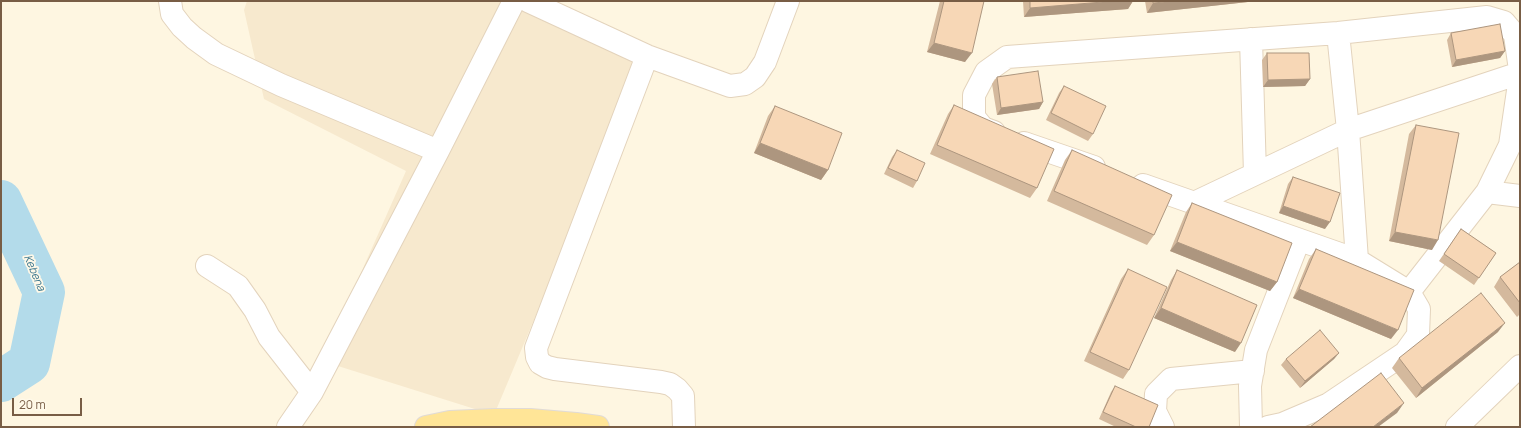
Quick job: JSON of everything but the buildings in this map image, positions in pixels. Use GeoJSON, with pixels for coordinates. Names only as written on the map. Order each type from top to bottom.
{"type":"FeatureCollection","features":[{"type":"Feature","properties":{"kind":"main road"},"geometry":{"type":"LineString","coordinates":[[426,427],[450,422],[530,420],[598,427]]}},
{"type":"Feature","properties":{"kind":"street"},"geometry":{"type":"LineString","coordinates":[[170,1],[172,14],[182,27],[216,54],[281,85],[438,150]]}},
{"type":"Feature","properties":{"kind":"street"},"geometry":{"type":"LineString","coordinates":[[288,427],[312,392],[514,1]]}},
{"type":"Feature","properties":{"kind":"street"},"geometry":{"type":"LineString","coordinates":[[528,1],[647,56],[730,86],[745,84],[755,77],[765,62],[788,1]]}},
{"type":"Feature","properties":{"kind":"street"},"geometry":{"type":"LineString","coordinates":[[1268,427],[1282,424],[1329,404],[1405,352],[1418,335],[1419,310],[1409,292],[1357,260],[983,128],[974,118],[974,95],[986,72],[1007,57],[1338,33],[1487,17],[1504,22],[1515,35],[1520,70]]}},
{"type":"Feature","properties":{"kind":"street"},"geometry":{"type":"LineString","coordinates":[[1338,33],[1348,130],[1357,260]]}},
{"type":"Feature","properties":{"kind":"street"},"geometry":{"type":"LineString","coordinates":[[1251,39],[1255,174]]}},
{"type":"Feature","properties":{"kind":"street"},"geometry":{"type":"LineString","coordinates":[[647,56],[536,348],[537,357],[540,364],[547,367],[670,384],[677,388],[683,396],[684,427]]}},
{"type":"Feature","properties":{"kind":"street"},"geometry":{"type":"LineString","coordinates":[[1194,203],[1348,130],[1520,73]]}},
{"type":"Feature","properties":{"kind":"street"},"geometry":{"type":"LineString","coordinates":[[1409,292],[1487,192],[1510,145],[1520,77]]}},
{"type":"Feature","properties":{"kind":"street"},"geometry":{"type":"LineString","coordinates":[[1487,192],[1520,196]]}},
{"type":"Feature","properties":{"kind":"street"},"geometry":{"type":"LineString","coordinates":[[1251,427],[1250,386],[1256,350],[1299,240]]}},
{"type":"Feature","properties":{"kind":"street"},"geometry":{"type":"LineString","coordinates":[[207,266],[238,286],[255,310],[269,337],[312,392]]}},
{"type":"Feature","properties":{"kind":"street"},"geometry":{"type":"LineString","coordinates":[[1457,427],[1520,366]]}},
{"type":"Feature","properties":{"kind":"street"},"geometry":{"type":"LineString","coordinates":[[1163,427],[1155,411],[1156,394],[1171,379],[1253,371]]}},
{"type":"Feature","properties":{"kind":"shaded area"},"geometry":{"type":"Polygon","coordinates":[[[247,1],[543,1],[643,60],[494,415],[322,361],[406,171],[264,99],[244,10],[247,1]]]}},
{"type":"Feature","properties":{"kind":"waterway","name":"Kebena"},"geometry":{"type":"LineString","coordinates":[[1,201],[44,292],[29,363],[1,381]]}}]}
